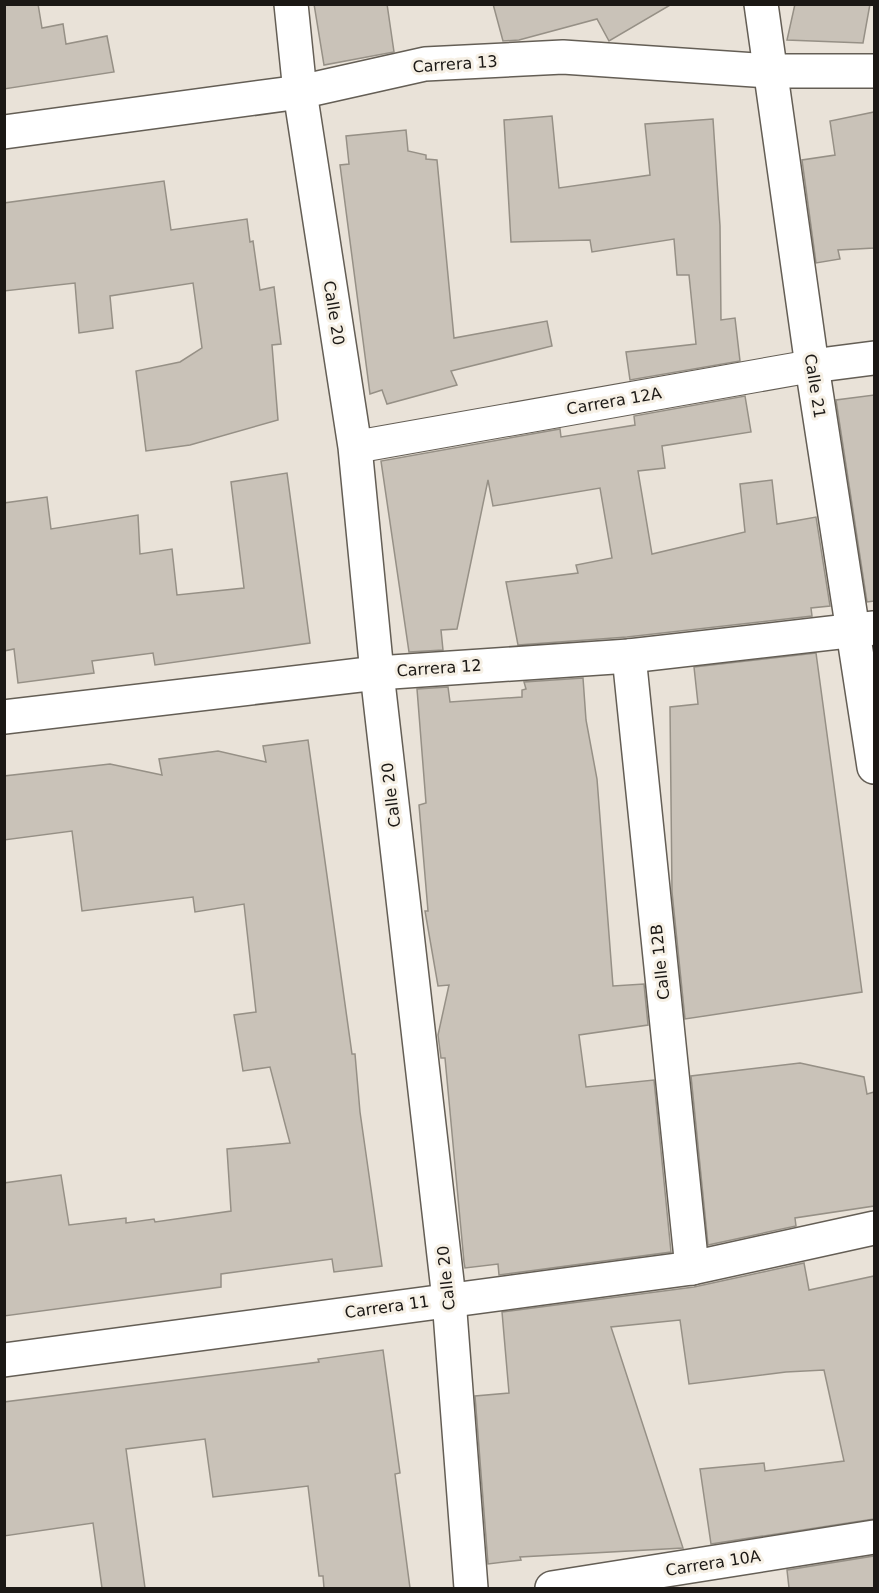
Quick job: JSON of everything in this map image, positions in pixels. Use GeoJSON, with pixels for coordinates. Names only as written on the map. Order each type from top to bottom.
{"type":"FeatureCollection","features":[{"type":"Feature","properties":{"kind":"street","name":"Calle 20"},"geometry":{"type":"LineString","coordinates":[[291,4],[300,92],[355,447],[377,673],[449,1299],[471,1588]]}},
{"type":"Feature","properties":{"kind":"street","name":"Calle 21"},"geometry":{"type":"LineString","coordinates":[[761,4],[812,366],[863,629],[874,768]]}},
{"type":"Feature","properties":{"kind":"street","name":"Carrera 13"},"geometry":{"type":"LineString","coordinates":[[4,132],[300,92],[425,64],[563,57],[770,71],[874,72]]}},
{"type":"Feature","properties":{"kind":"street","name":"Carrera 12A"},"geometry":{"type":"LineString","coordinates":[[355,447],[812,366],[874,358]]}},
{"type":"Feature","properties":{"kind":"street","name":"Carrera 12"},"geometry":{"type":"LineString","coordinates":[[4,717],[377,673],[629,656],[863,629]]}},
{"type":"Feature","properties":{"kind":"street","name":"Calle 12B"},"geometry":{"type":"LineString","coordinates":[[629,656],[692,1268]]}},
{"type":"Feature","properties":{"kind":"street","name":"Carrera 11"},"geometry":{"type":"LineString","coordinates":[[4,1360],[692,1268],[874,1228]]}},
{"type":"Feature","properties":{"kind":"street","name":"Carrera 10A"},"geometry":{"type":"LineString","coordinates":[[552,1588],[874,1537]]}},
{"type":"Feature","properties":{"kind":"building"},"geometry":{"type":"Polygon","coordinates":[[[4,4],[38,4],[42,28],[63,24],[66,44],[107,36],[114,72],[4,89],[4,4]]]}},
{"type":"Feature","properties":{"kind":"building"},"geometry":{"type":"Polygon","coordinates":[[[314,4],[387,4],[394,52],[324,65],[314,4]]]}},
{"type":"Feature","properties":{"kind":"building"},"geometry":{"type":"Polygon","coordinates":[[[493,4],[672,4],[609,41],[597,19],[519,40],[503,41],[493,4]]]}},
{"type":"Feature","properties":{"kind":"building"},"geometry":{"type":"Polygon","coordinates":[[[795,4],[870,4],[863,43],[787,40],[795,4]]]}},
{"type":"Feature","properties":{"kind":"building"},"geometry":{"type":"Polygon","coordinates":[[[874,112],[874,248],[838,250],[840,259],[816,263],[802,160],[835,155],[830,121],[874,112]]]}},
{"type":"Feature","properties":{"kind":"building"},"geometry":{"type":"Polygon","coordinates":[[[552,116],[559,188],[650,175],[645,124],[713,119],[720,226],[721,320],[735,318],[740,361],[630,380],[626,352],[696,344],[689,275],[677,275],[674,239],[592,252],[590,240],[511,242],[504,120],[552,116]]]}},
{"type":"Feature","properties":{"kind":"building"},"geometry":{"type":"Polygon","coordinates":[[[406,130],[408,151],[426,155],[426,159],[437,160],[454,338],[547,321],[552,346],[451,371],[457,385],[387,404],[382,390],[370,394],[340,165],[349,164],[346,136],[406,130]]]}},
{"type":"Feature","properties":{"kind":"building"},"geometry":{"type":"Polygon","coordinates":[[[164,181],[171,230],[247,219],[250,242],[253,241],[260,290],[274,287],[281,344],[272,345],[278,420],[190,445],[146,451],[136,371],[180,362],[202,348],[193,283],[110,296],[113,328],[79,333],[75,283],[4,291],[4,203],[164,181]]]}},
{"type":"Feature","properties":{"kind":"building"},"geometry":{"type":"Polygon","coordinates":[[[874,395],[874,601],[867,602],[836,400],[874,395]]]}},
{"type":"Feature","properties":{"kind":"building"},"geometry":{"type":"Polygon","coordinates":[[[745,396],[751,432],[662,446],[665,468],[638,471],[652,554],[745,532],[740,484],[772,480],[777,524],[816,517],[830,606],[811,608],[812,616],[627,637],[518,645],[506,582],[578,573],[576,565],[612,558],[600,488],[493,506],[488,480],[457,629],[441,630],[443,650],[409,652],[381,461],[560,429],[561,437],[635,425],[634,416],[745,396]]]}},
{"type":"Feature","properties":{"kind":"building"},"geometry":{"type":"Polygon","coordinates":[[[287,473],[310,643],[155,665],[153,653],[92,661],[94,673],[18,683],[14,649],[4,651],[4,503],[47,497],[51,529],[138,515],[140,554],[172,549],[177,595],[244,588],[231,482],[287,473]]]}},
{"type":"Feature","properties":{"kind":"building"},"geometry":{"type":"Polygon","coordinates":[[[816,653],[862,992],[685,1019],[672,892],[670,707],[698,704],[694,667],[816,653]]]}},
{"type":"Feature","properties":{"kind":"building"},"geometry":{"type":"Polygon","coordinates":[[[583,678],[586,720],[597,779],[613,986],[644,984],[648,1025],[579,1035],[586,1087],[654,1080],[671,1252],[499,1275],[498,1264],[465,1268],[464,1262],[445,1058],[441,1058],[438,1035],[449,985],[438,986],[425,911],[428,911],[419,805],[426,803],[417,689],[448,687],[450,702],[522,697],[522,690],[526,689],[524,682],[583,678]]]}},
{"type":"Feature","properties":{"kind":"building"},"geometry":{"type":"Polygon","coordinates":[[[308,740],[352,1054],[355,1054],[360,1112],[382,1266],[334,1272],[332,1259],[221,1274],[221,1287],[4,1316],[4,1183],[61,1175],[69,1225],[126,1218],[126,1223],[154,1219],[155,1222],[231,1211],[227,1149],[290,1143],[270,1067],[243,1071],[234,1015],[256,1012],[244,904],[195,912],[193,897],[82,911],[72,831],[4,840],[4,776],[110,764],[162,775],[159,759],[218,751],[266,762],[263,746],[308,740]]]}},
{"type":"Feature","properties":{"kind":"building"},"geometry":{"type":"Polygon","coordinates":[[[800,1063],[864,1077],[867,1094],[874,1092],[874,1206],[795,1218],[796,1226],[708,1245],[691,1076],[800,1063]]]}},
{"type":"Feature","properties":{"kind":"building"},"geometry":{"type":"Polygon","coordinates":[[[804,1263],[809,1290],[874,1276],[874,1519],[711,1544],[700,1469],[764,1463],[765,1471],[844,1461],[824,1370],[786,1372],[689,1384],[680,1320],[611,1327],[683,1548],[520,1557],[521,1560],[488,1564],[475,1396],[509,1393],[502,1312],[694,1287],[804,1263]]]}},
{"type":"Feature","properties":{"kind":"building"},"geometry":{"type":"Polygon","coordinates":[[[383,1350],[400,1473],[395,1474],[410,1588],[324,1588],[323,1576],[319,1576],[308,1486],[213,1497],[205,1439],[126,1449],[145,1588],[102,1588],[93,1523],[4,1536],[4,1402],[319,1362],[318,1359],[383,1350]]]}},
{"type":"Feature","properties":{"kind":"building"},"geometry":{"type":"Polygon","coordinates":[[[874,1556],[874,1588],[789,1588],[787,1570],[874,1556]]]}}]}
